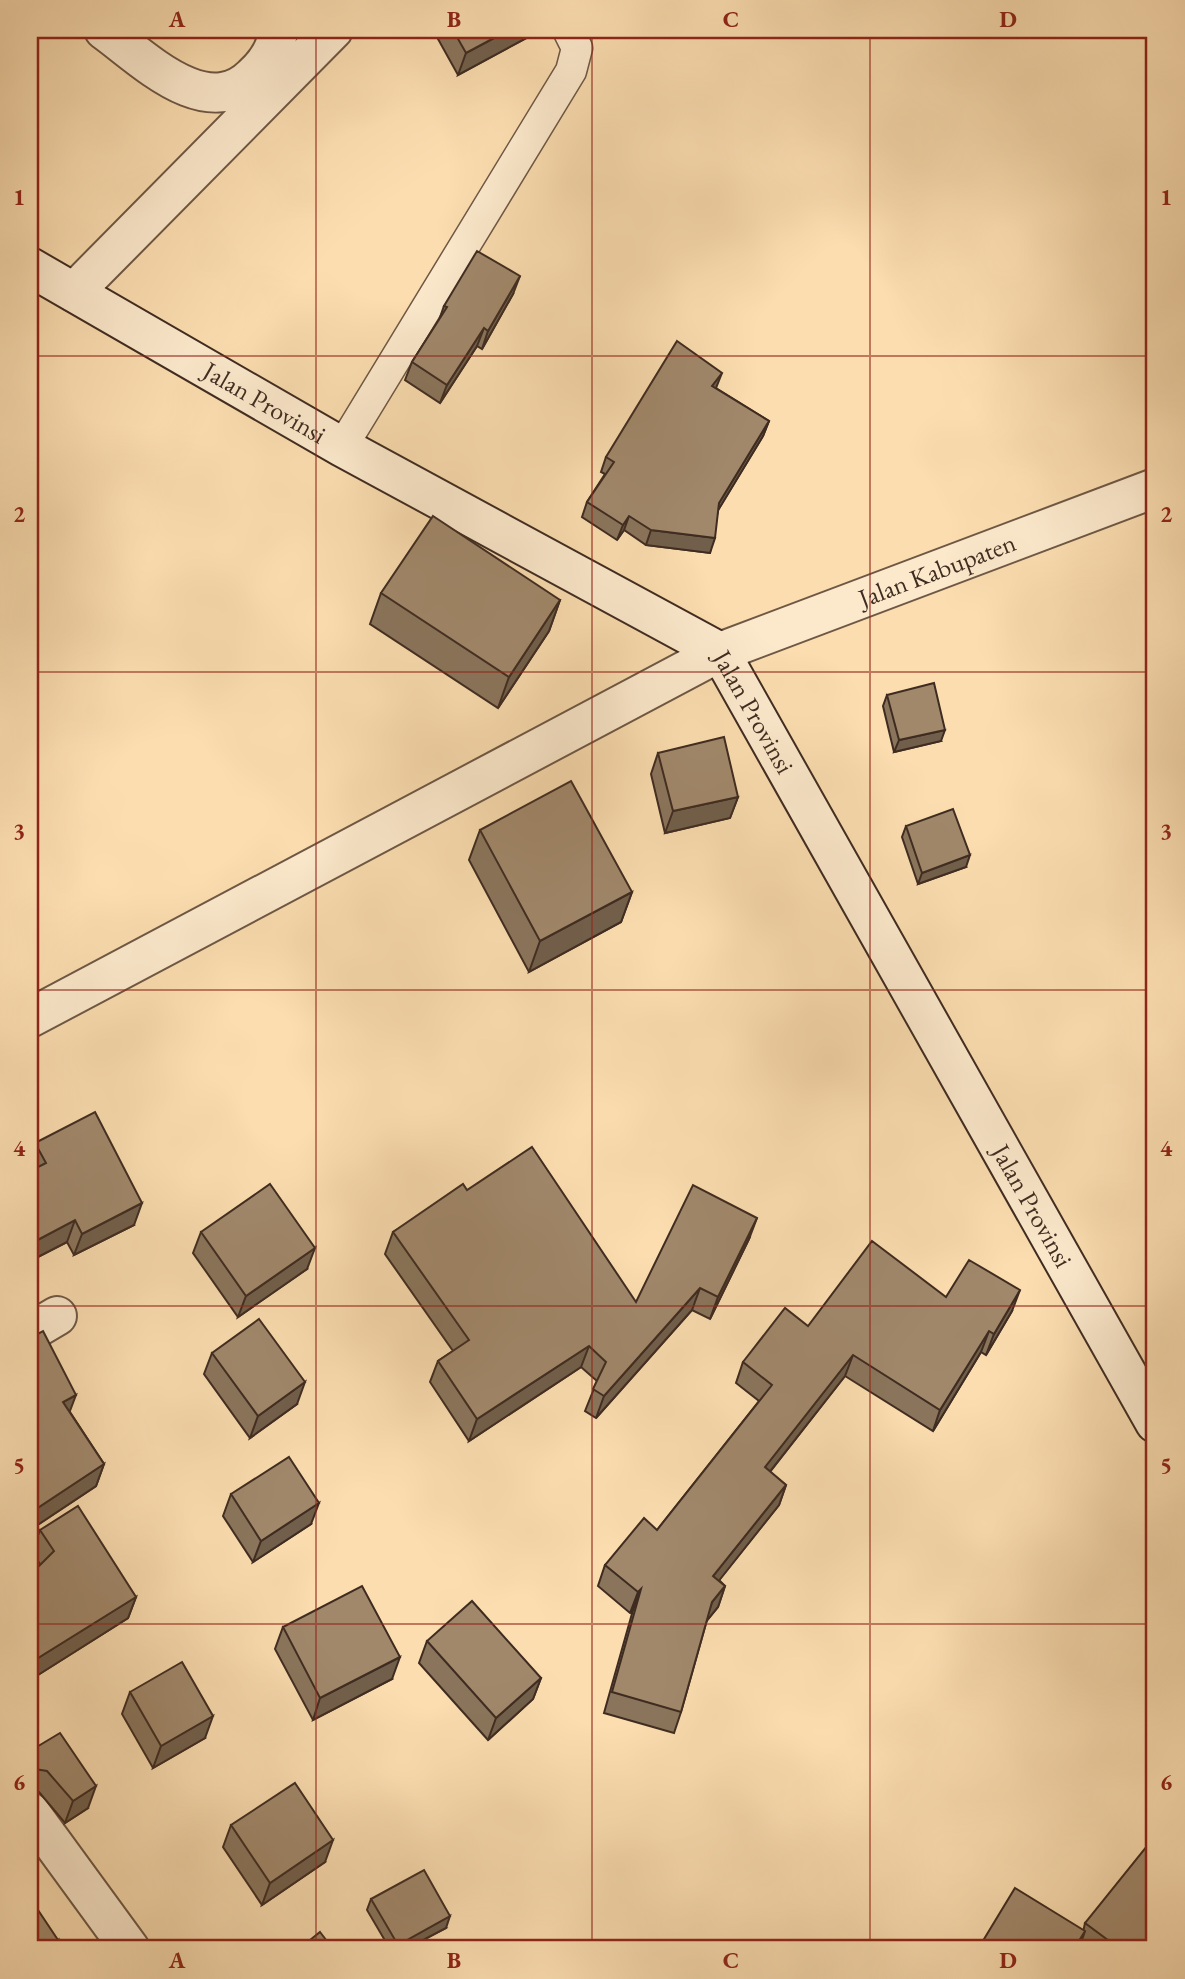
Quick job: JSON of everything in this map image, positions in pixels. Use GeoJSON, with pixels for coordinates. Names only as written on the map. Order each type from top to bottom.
{"type":"FeatureCollection","features":[{"type":"Feature","properties":{"kind":"street"},"geometry":{"type":"LineString","coordinates":[[104,30],[184,88],[220,94],[246,84],[264,66],[278,40],[278,30]]}},
{"type":"Feature","properties":{"kind":"street"},"geometry":{"type":"LineString","coordinates":[[74,292],[334,30]]}},
{"type":"Feature","properties":{"kind":"street","name":"Jalan Provinsi"},"geometry":{"type":"LineString","coordinates":[[30,267],[342,447],[720,652],[1155,1423]]}},
{"type":"Feature","properties":{"kind":"street","name":"Jalan Kabupaten"},"geometry":{"type":"LineString","coordinates":[[30,1018],[720,652],[1155,488]]}},
{"type":"Feature","properties":{"kind":"street"},"geometry":{"type":"LineString","coordinates":[[30,1812],[130,1949]]}},
{"type":"Feature","properties":{"kind":"lane"},"geometry":{"type":"LineString","coordinates":[[342,447],[571,71],[577,48],[568,30]]}},
{"type":"Feature","properties":{"kind":"building"},"geometry":{"type":"Polygon","coordinates":[[[453,30],[509,30],[466,53],[453,30]]]}},
{"type":"Feature","properties":{"kind":"building"},"geometry":{"type":"Polygon","coordinates":[[[477,251],[520,276],[488,331],[484,328],[447,385],[412,362],[447,307],[444,306],[477,251]]]}},
{"type":"Feature","properties":{"kind":"building"},"geometry":{"type":"Polygon","coordinates":[[[677,341],[722,373],[712,386],[769,421],[719,503],[715,538],[651,530],[629,516],[623,525],[587,502],[614,462],[606,457],[677,341]]]}},
{"type":"Feature","properties":{"kind":"building"},"geometry":{"type":"Polygon","coordinates":[[[433,516],[560,600],[509,677],[381,593],[433,516]]]}},
{"type":"Feature","properties":{"kind":"building"},"geometry":{"type":"Polygon","coordinates":[[[934,683],[945,730],[899,740],[887,695],[934,683]]]}},
{"type":"Feature","properties":{"kind":"building"},"geometry":{"type":"Polygon","coordinates":[[[724,737],[738,797],[673,811],[658,753],[724,737]]]}},
{"type":"Feature","properties":{"kind":"building"},"geometry":{"type":"Polygon","coordinates":[[[571,781],[632,892],[540,941],[480,830],[571,781]]]}},
{"type":"Feature","properties":{"kind":"building"},"geometry":{"type":"Polygon","coordinates":[[[953,809],[970,855],[922,873],[906,826],[953,809]]]}},
{"type":"Feature","properties":{"kind":"building"},"geometry":{"type":"Polygon","coordinates":[[[95,1112],[142,1203],[82,1234],[75,1220],[30,1244],[30,1171],[46,1163],[35,1143],[95,1112]]]}},
{"type":"Feature","properties":{"kind":"building"},"geometry":{"type":"Polygon","coordinates":[[[532,1147],[636,1302],[693,1185],[757,1218],[718,1297],[700,1288],[604,1396],[593,1389],[606,1362],[589,1346],[477,1419],[438,1361],[469,1340],[393,1232],[463,1184],[467,1190],[532,1147]]]}},
{"type":"Feature","properties":{"kind":"building"},"geometry":{"type":"Polygon","coordinates":[[[270,1184],[315,1248],[246,1296],[201,1232],[270,1184]]]}},
{"type":"Feature","properties":{"kind":"building"},"geometry":{"type":"Polygon","coordinates":[[[872,1241],[946,1297],[969,1260],[1020,1290],[994,1334],[989,1331],[940,1410],[853,1355],[765,1467],[786,1485],[713,1576],[725,1586],[712,1602],[681,1712],[612,1692],[641,1589],[638,1592],[605,1565],[644,1518],[657,1530],[772,1385],[743,1362],[785,1308],[808,1326],[872,1241]]]}},
{"type":"Feature","properties":{"kind":"building"},"geometry":{"type":"Polygon","coordinates":[[[259,1319],[305,1382],[258,1416],[212,1353],[259,1319]]]}},
{"type":"Feature","properties":{"kind":"building"},"geometry":{"type":"Polygon","coordinates":[[[43,1331],[76,1395],[63,1402],[104,1464],[36,1509],[30,1499],[30,1338],[43,1331]]]}},
{"type":"Feature","properties":{"kind":"building"},"geometry":{"type":"Polygon","coordinates":[[[289,1457],[319,1503],[261,1541],[231,1494],[289,1457]]]}},
{"type":"Feature","properties":{"kind":"building"},"geometry":{"type":"Polygon","coordinates":[[[78,1506],[136,1597],[30,1663],[30,1575],[54,1551],[40,1530],[78,1506]]]}},
{"type":"Feature","properties":{"kind":"building"},"geometry":{"type":"Polygon","coordinates":[[[362,1586],[400,1657],[320,1698],[283,1627],[362,1586]]]}},
{"type":"Feature","properties":{"kind":"building"},"geometry":{"type":"Polygon","coordinates":[[[472,1601],[541,1678],[496,1718],[427,1641],[472,1601]]]}},
{"type":"Feature","properties":{"kind":"building"},"geometry":{"type":"Polygon","coordinates":[[[182,1662],[213,1716],[161,1746],[130,1692],[182,1662]]]}},
{"type":"Feature","properties":{"kind":"building"},"geometry":{"type":"Polygon","coordinates":[[[60,1733],[96,1786],[73,1801],[47,1771],[35,1769],[30,1772],[30,1751],[60,1733]]]}},
{"type":"Feature","properties":{"kind":"building"},"geometry":{"type":"Polygon","coordinates":[[[295,1783],[333,1840],[270,1883],[231,1825],[295,1783]]]}},
{"type":"Feature","properties":{"kind":"building"},"geometry":{"type":"Polygon","coordinates":[[[1155,1836],[1155,1949],[1120,1949],[1085,1923],[1155,1836]]]}},
{"type":"Feature","properties":{"kind":"building"},"geometry":{"type":"Polygon","coordinates":[[[424,1870],[450,1916],[398,1945],[371,1899],[424,1870]]]}},
{"type":"Feature","properties":{"kind":"building"},"geometry":{"type":"Polygon","coordinates":[[[1015,1888],[1085,1931],[1074,1949],[978,1949],[1015,1888]]]}},
{"type":"Feature","properties":{"kind":"building"},"geometry":{"type":"Polygon","coordinates":[[[30,1898],[58,1940],[45,1949],[30,1949],[30,1898]]]}},
{"type":"Feature","properties":{"kind":"building"},"geometry":{"type":"Polygon","coordinates":[[[320,1932],[333,1949],[299,1949],[320,1932]]]}}]}
